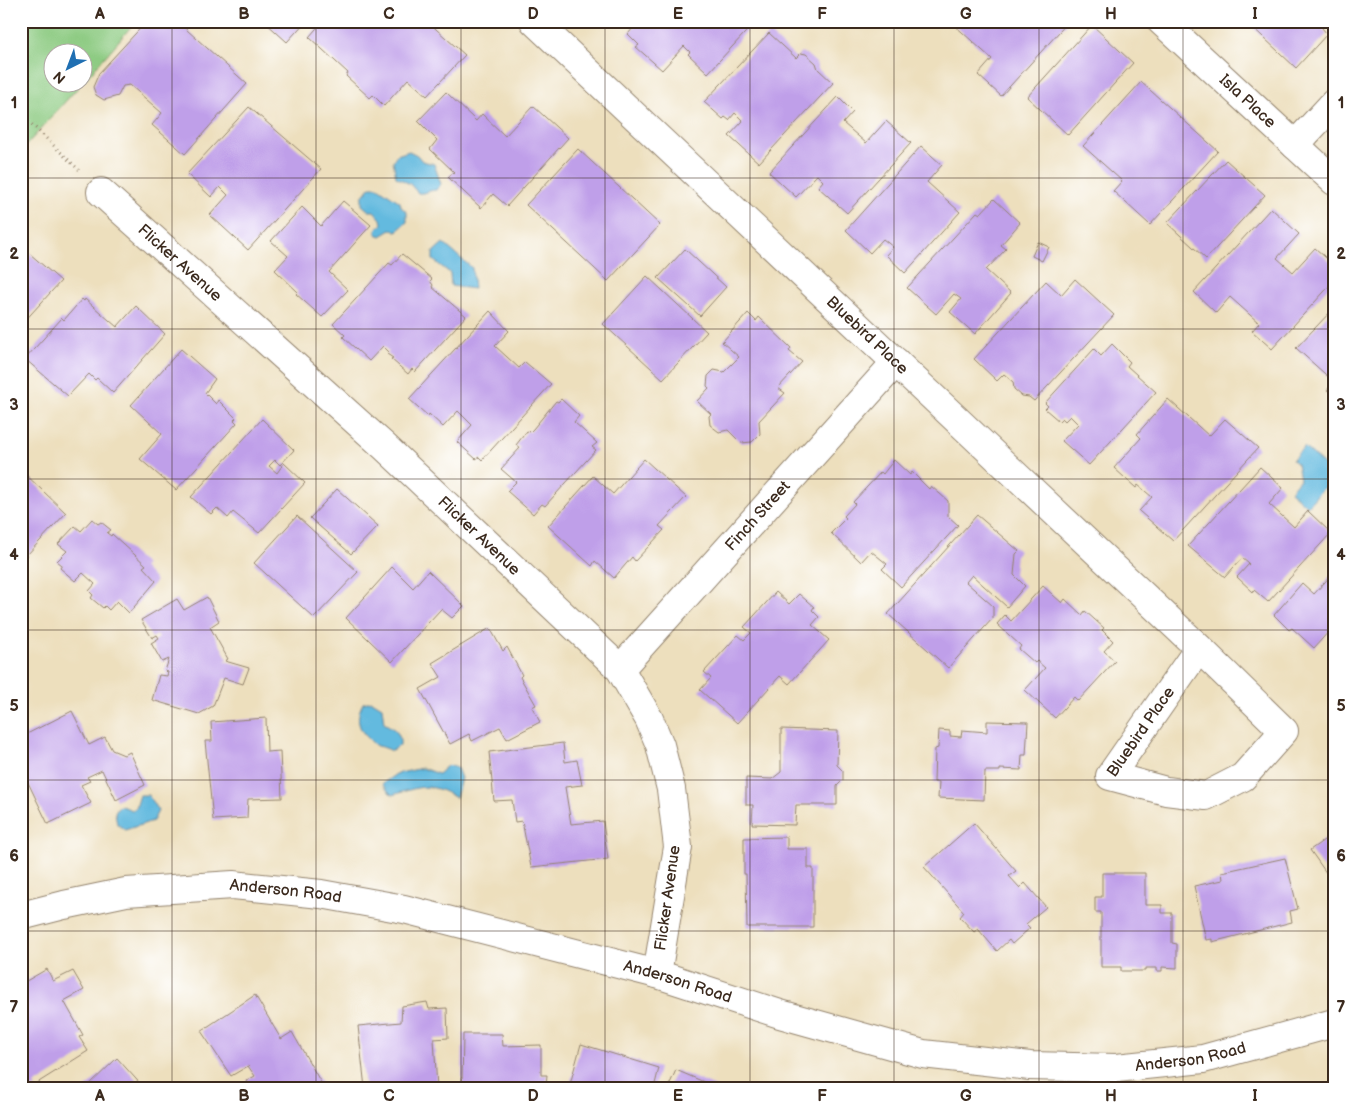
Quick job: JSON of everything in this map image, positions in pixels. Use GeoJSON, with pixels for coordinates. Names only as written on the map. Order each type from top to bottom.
{"type":"FeatureCollection","features":[{"type":"Feature","properties":{"kind":"street","name":"Bluebird Place"},"geometry":{"type":"LineString","coordinates":[[534,21],[1199,648],[1284,731],[1242,777],[1206,796],[1166,791],[1110,776],[1199,648]]}},
{"type":"Feature","properties":{"kind":"street","name":"Isla Place"},"geometry":{"type":"LineString","coordinates":[[1161,21],[1334,181]]}},
{"type":"Feature","properties":{"kind":"street"},"geometry":{"type":"LineString","coordinates":[[1295,145],[1334,103]]}},
{"type":"Feature","properties":{"kind":"street","name":"Flicker Avenue"},"geometry":{"type":"LineString","coordinates":[[101,192],[385,447],[620,669],[649,719],[660,744],[671,789],[678,847],[656,974]]}},
{"type":"Feature","properties":{"kind":"street","name":"Finch Street"},"geometry":{"type":"LineString","coordinates":[[620,669],[896,362]]}},
{"type":"Feature","properties":{"kind":"street","name":"Anderson Road"},"geometry":{"type":"LineString","coordinates":[[21,916],[126,892],[233,885],[321,894],[404,908],[656,974],[780,1014],[923,1054],[1030,1066],[1116,1068],[1203,1059],[1334,1023]]}},
{"type":"Feature","properties":{"kind":"path"},"geometry":{"type":"LineString","coordinates":[[21,114],[101,192]]}},
{"type":"Feature","properties":{"kind":"green space"},"geometry":{"type":"Polygon","coordinates":[[[21,21],[136,21],[92,72],[92,42],[42,42],[42,92],[74,92],[21,151],[21,21]]]}},
{"type":"Feature","properties":{"kind":"water"},"geometry":{"type":"Polygon","coordinates":[[[409,151],[417,155],[422,161],[434,164],[441,184],[436,190],[418,193],[410,184],[396,177],[393,161],[397,155],[409,151]]]}},
{"type":"Feature","properties":{"kind":"water"},"geometry":{"type":"Polygon","coordinates":[[[370,187],[378,187],[400,202],[401,207],[407,212],[407,222],[397,231],[391,230],[381,236],[376,234],[376,230],[382,224],[381,219],[374,211],[369,211],[362,205],[362,197],[370,187]]]}},
{"type":"Feature","properties":{"kind":"water"},"geometry":{"type":"Polygon","coordinates":[[[443,243],[472,268],[474,289],[451,286],[450,273],[433,260],[433,252],[443,243]]]}},
{"type":"Feature","properties":{"kind":"water"},"geometry":{"type":"Polygon","coordinates":[[[1304,447],[1334,474],[1334,477],[1307,506],[1290,491],[1300,479],[1297,464],[1292,460],[1304,447]]]}},
{"type":"Feature","properties":{"kind":"water"},"geometry":{"type":"Polygon","coordinates":[[[372,701],[382,707],[384,723],[398,734],[400,745],[392,751],[375,745],[364,734],[360,726],[359,713],[363,703],[372,701]]]}},
{"type":"Feature","properties":{"kind":"water"},"geometry":{"type":"Polygon","coordinates":[[[448,765],[457,768],[461,778],[456,798],[431,787],[417,788],[392,795],[382,784],[396,774],[422,768],[438,774],[448,765]]]}},
{"type":"Feature","properties":{"kind":"water"},"geometry":{"type":"Polygon","coordinates":[[[140,795],[148,795],[158,811],[153,821],[125,830],[117,824],[115,812],[118,807],[122,806],[132,810],[136,808],[140,795]]]}},
{"type":"Feature","properties":{"kind":"building"},"geometry":{"type":"Polygon","coordinates":[[[147,21],[177,21],[247,84],[185,154],[152,125],[162,113],[130,85],[123,86],[118,96],[104,100],[96,95],[93,87],[99,73],[147,21]]]}},
{"type":"Feature","properties":{"kind":"building"},"geometry":{"type":"Polygon","coordinates":[[[264,21],[306,21],[287,42],[264,21]]]}},
{"type":"Feature","properties":{"kind":"building"},"geometry":{"type":"Polygon","coordinates":[[[323,21],[427,21],[465,55],[427,96],[408,79],[384,106],[373,95],[370,98],[346,76],[348,73],[309,37],[323,21]]]}},
{"type":"Feature","properties":{"kind":"building"},"geometry":{"type":"Polygon","coordinates":[[[639,21],[756,21],[708,73],[688,54],[690,52],[684,46],[662,70],[636,47],[639,45],[628,34],[639,21]]]}},
{"type":"Feature","properties":{"kind":"building"},"geometry":{"type":"Polygon","coordinates":[[[954,21],[1069,21],[1001,96],[978,75],[992,59],[952,23],[954,21]]]}},
{"type":"Feature","properties":{"kind":"building"},"geometry":{"type":"Polygon","coordinates":[[[1246,21],[1329,21],[1322,28],[1327,34],[1296,68],[1246,21]]]}},
{"type":"Feature","properties":{"kind":"building"},"geometry":{"type":"Polygon","coordinates":[[[1092,25],[1133,63],[1068,135],[1027,97],[1092,25]]]}},
{"type":"Feature","properties":{"kind":"building"},"geometry":{"type":"Polygon","coordinates":[[[769,33],[796,58],[801,53],[806,54],[833,83],[759,163],[729,136],[743,121],[735,113],[729,120],[725,117],[723,119],[704,102],[769,33]]]}},
{"type":"Feature","properties":{"kind":"building"},"geometry":{"type":"Polygon","coordinates":[[[1141,82],[1218,151],[1150,225],[1113,191],[1122,181],[1083,146],[1141,82]]]}},
{"type":"Feature","properties":{"kind":"building"},"geometry":{"type":"Polygon","coordinates":[[[446,92],[476,121],[482,114],[505,136],[533,106],[568,138],[507,206],[493,194],[481,208],[448,177],[454,172],[430,149],[437,140],[418,121],[446,92]]]}},
{"type":"Feature","properties":{"kind":"building"},"geometry":{"type":"Polygon","coordinates":[[[838,97],[853,112],[843,123],[866,143],[886,121],[911,143],[847,213],[818,187],[823,181],[817,175],[796,197],[769,172],[838,97]]]}},
{"type":"Feature","properties":{"kind":"building"},"geometry":{"type":"Polygon","coordinates":[[[249,107],[321,169],[248,250],[210,215],[228,195],[220,187],[211,197],[187,174],[249,107]]]}},
{"type":"Feature","properties":{"kind":"building"},"geometry":{"type":"Polygon","coordinates":[[[921,146],[942,165],[927,182],[960,212],[905,273],[886,255],[893,247],[883,239],[870,253],[846,230],[921,146]]]}},
{"type":"Feature","properties":{"kind":"building"},"geometry":{"type":"Polygon","coordinates":[[[578,149],[660,225],[608,281],[526,205],[578,149]]]}},
{"type":"Feature","properties":{"kind":"building"},"geometry":{"type":"Polygon","coordinates":[[[1226,160],[1265,195],[1206,259],[1167,223],[1226,160]]]}},
{"type":"Feature","properties":{"kind":"building"},"geometry":{"type":"Polygon","coordinates":[[[994,199],[1020,223],[1001,245],[1006,249],[986,270],[1011,293],[975,334],[950,312],[961,299],[954,294],[936,314],[907,288],[977,212],[980,214],[994,199]]]}},
{"type":"Feature","properties":{"kind":"building"},"geometry":{"type":"Polygon","coordinates":[[[343,201],[371,225],[329,272],[348,290],[322,317],[296,294],[298,292],[275,270],[288,256],[271,241],[302,207],[321,226],[343,201]]]}},
{"type":"Feature","properties":{"kind":"building"},"geometry":{"type":"Polygon","coordinates":[[[1271,208],[1299,234],[1277,258],[1293,272],[1315,248],[1334,265],[1334,281],[1272,349],[1252,331],[1259,323],[1230,297],[1216,313],[1194,292],[1271,208]]]}},
{"type":"Feature","properties":{"kind":"building"},"geometry":{"type":"Polygon","coordinates":[[[1038,242],[1049,247],[1042,261],[1032,256],[1038,242]]]}},
{"type":"Feature","properties":{"kind":"building"},"geometry":{"type":"Polygon","coordinates":[[[21,246],[61,281],[21,325],[21,246]]]}},
{"type":"Feature","properties":{"kind":"building"},"geometry":{"type":"Polygon","coordinates":[[[685,249],[726,287],[700,316],[658,278],[685,249]]]}},
{"type":"Feature","properties":{"kind":"building"},"geometry":{"type":"Polygon","coordinates":[[[402,254],[432,279],[430,281],[433,285],[432,287],[466,316],[415,372],[412,369],[408,374],[391,359],[393,358],[387,354],[389,352],[383,346],[369,361],[343,337],[345,335],[333,324],[389,263],[392,265],[402,254]]]}},
{"type":"Feature","properties":{"kind":"building"},"geometry":{"type":"Polygon","coordinates":[[[647,276],[707,332],[663,379],[603,324],[647,276]]]}},
{"type":"Feature","properties":{"kind":"building"},"geometry":{"type":"Polygon","coordinates":[[[1075,279],[1114,315],[1034,401],[1029,397],[1022,396],[1014,389],[1013,382],[1004,374],[997,381],[974,359],[1046,281],[1061,295],[1075,279]]]}},
{"type":"Feature","properties":{"kind":"building"},"geometry":{"type":"Polygon","coordinates":[[[82,299],[84,301],[85,299],[117,327],[136,306],[165,334],[113,393],[97,378],[95,380],[89,374],[68,396],[25,359],[82,299]]]}},
{"type":"Feature","properties":{"kind":"building"},"geometry":{"type":"Polygon","coordinates":[[[1334,308],[1334,382],[1296,348],[1334,308]]]}},
{"type":"Feature","properties":{"kind":"building"},"geometry":{"type":"Polygon","coordinates":[[[490,311],[509,331],[495,346],[519,368],[525,362],[551,384],[482,460],[479,457],[476,459],[457,442],[472,425],[458,411],[443,427],[409,399],[490,311]]]}},
{"type":"Feature","properties":{"kind":"building"},"geometry":{"type":"Polygon","coordinates":[[[748,313],[756,321],[759,317],[791,348],[789,351],[802,362],[778,388],[785,393],[759,421],[760,434],[752,442],[741,443],[728,430],[719,432],[710,425],[709,416],[711,414],[697,401],[709,388],[707,386],[708,376],[714,370],[724,372],[739,357],[722,342],[748,313]]]}},
{"type":"Feature","properties":{"kind":"building"},"geometry":{"type":"Polygon","coordinates":[[[1112,344],[1130,362],[1127,366],[1156,392],[1089,465],[1062,441],[1078,424],[1070,416],[1065,421],[1062,418],[1059,421],[1045,409],[1048,406],[1045,403],[1094,349],[1101,356],[1112,344]]]}},
{"type":"Feature","properties":{"kind":"building"},"geometry":{"type":"Polygon","coordinates":[[[181,349],[215,379],[205,393],[216,404],[218,400],[236,418],[234,420],[237,423],[176,490],[140,459],[162,434],[131,405],[181,349]]]}},
{"type":"Feature","properties":{"kind":"building"},"geometry":{"type":"Polygon","coordinates":[[[1334,382],[1334,396],[1327,390],[1334,382]]]}},
{"type":"Feature","properties":{"kind":"building"},"geometry":{"type":"Polygon","coordinates":[[[561,399],[579,416],[574,422],[597,443],[592,447],[596,450],[545,506],[542,504],[533,514],[507,491],[516,482],[501,469],[520,448],[516,445],[527,431],[530,432],[556,401],[558,402],[561,399]]]}},
{"type":"Feature","properties":{"kind":"building"},"geometry":{"type":"Polygon","coordinates":[[[1168,399],[1209,436],[1225,419],[1258,448],[1173,541],[1139,511],[1152,497],[1138,485],[1136,488],[1114,468],[1141,438],[1137,434],[1168,399]]]}},
{"type":"Feature","properties":{"kind":"building"},"geometry":{"type":"Polygon","coordinates":[[[262,419],[294,450],[280,465],[275,460],[269,466],[277,473],[284,463],[305,483],[259,533],[233,512],[228,518],[217,508],[211,514],[191,497],[262,419]]]}},
{"type":"Feature","properties":{"kind":"building"},"geometry":{"type":"Polygon","coordinates":[[[644,459],[686,497],[659,526],[664,530],[635,561],[632,557],[614,578],[595,561],[592,566],[548,526],[593,476],[613,494],[644,459]]]}},
{"type":"Feature","properties":{"kind":"building"},"geometry":{"type":"Polygon","coordinates":[[[894,460],[910,475],[912,472],[929,489],[931,486],[948,501],[948,516],[958,525],[901,587],[882,569],[887,564],[871,551],[861,562],[831,533],[846,518],[844,516],[855,504],[853,502],[881,472],[883,474],[894,460]]]}},
{"type":"Feature","properties":{"kind":"building"},"geometry":{"type":"Polygon","coordinates":[[[1260,467],[1283,488],[1269,504],[1294,527],[1308,511],[1331,533],[1268,602],[1254,590],[1253,592],[1237,577],[1249,564],[1242,558],[1225,577],[1188,546],[1260,467]]]}},
{"type":"Feature","properties":{"kind":"building"},"geometry":{"type":"Polygon","coordinates":[[[21,470],[66,513],[26,556],[21,551],[21,470]]]}},
{"type":"Feature","properties":{"kind":"building"},"geometry":{"type":"Polygon","coordinates":[[[337,489],[378,526],[351,554],[310,518],[337,489]]]}},
{"type":"Feature","properties":{"kind":"building"},"geometry":{"type":"Polygon","coordinates":[[[977,515],[1019,551],[1016,554],[1014,575],[1025,586],[1007,607],[972,575],[966,582],[993,606],[993,618],[948,668],[888,614],[977,515]]]}},
{"type":"Feature","properties":{"kind":"building"},"geometry":{"type":"Polygon","coordinates":[[[297,516],[358,572],[314,618],[254,563],[297,516]]]}},
{"type":"Feature","properties":{"kind":"building"},"geometry":{"type":"Polygon","coordinates":[[[92,519],[98,524],[101,522],[111,530],[107,533],[111,536],[112,534],[146,565],[143,567],[156,581],[129,613],[117,601],[109,610],[105,606],[103,608],[91,598],[93,595],[89,591],[95,584],[83,573],[75,581],[60,568],[62,565],[57,561],[67,551],[58,544],[75,526],[81,531],[92,519]]]}},
{"type":"Feature","properties":{"kind":"building"},"geometry":{"type":"Polygon","coordinates":[[[392,567],[413,588],[428,571],[464,606],[452,618],[441,609],[392,662],[346,618],[392,567]]]}},
{"type":"Feature","properties":{"kind":"building"},"geometry":{"type":"Polygon","coordinates":[[[1334,572],[1334,633],[1330,630],[1314,648],[1292,628],[1289,630],[1274,615],[1302,583],[1314,594],[1334,572]]]}},
{"type":"Feature","properties":{"kind":"building"},"geometry":{"type":"Polygon","coordinates":[[[1043,586],[1062,603],[1065,599],[1082,615],[1085,611],[1104,628],[1102,630],[1113,641],[1104,651],[1115,661],[1078,701],[1074,697],[1055,718],[1025,690],[1045,668],[1037,661],[1035,663],[1019,649],[1021,646],[997,624],[1005,615],[1011,621],[1043,586]]]}},
{"type":"Feature","properties":{"kind":"building"},"geometry":{"type":"Polygon","coordinates":[[[776,592],[789,604],[799,594],[814,607],[812,610],[819,617],[812,625],[829,640],[789,684],[780,676],[737,723],[700,690],[711,678],[704,672],[738,635],[744,640],[751,633],[744,627],[776,592]]]}},
{"type":"Feature","properties":{"kind":"building"},"geometry":{"type":"Polygon","coordinates":[[[207,597],[219,621],[210,627],[228,659],[225,661],[249,668],[243,684],[224,678],[213,706],[199,714],[152,700],[159,675],[167,676],[168,672],[165,671],[169,659],[162,662],[151,643],[159,638],[157,635],[152,638],[141,620],[177,599],[184,610],[207,597]]]}},
{"type":"Feature","properties":{"kind":"building"},"geometry":{"type":"Polygon","coordinates":[[[490,628],[503,651],[507,647],[522,675],[520,677],[536,705],[532,707],[540,722],[507,739],[500,727],[472,741],[469,734],[450,744],[420,689],[441,677],[432,663],[490,628]]]}},
{"type":"Feature","properties":{"kind":"building"},"geometry":{"type":"Polygon","coordinates":[[[72,711],[89,745],[105,737],[112,750],[124,755],[130,752],[145,785],[116,800],[102,770],[87,777],[90,781],[81,785],[91,803],[48,824],[21,768],[21,737],[72,711]]]}},
{"type":"Feature","properties":{"kind":"building"},"geometry":{"type":"Polygon","coordinates":[[[266,718],[267,752],[280,751],[282,798],[248,799],[247,818],[213,820],[205,741],[212,741],[211,722],[266,718]]]}},
{"type":"Feature","properties":{"kind":"building"},"geometry":{"type":"Polygon","coordinates":[[[987,721],[1028,722],[1026,755],[1022,755],[1021,770],[1000,769],[1000,771],[985,771],[984,800],[938,798],[939,782],[934,782],[935,749],[938,748],[939,730],[950,731],[950,736],[961,737],[962,730],[987,732],[987,721]]]}},
{"type":"Feature","properties":{"kind":"building"},"geometry":{"type":"Polygon","coordinates":[[[781,729],[838,731],[837,765],[843,771],[843,780],[837,786],[837,805],[796,805],[795,825],[752,824],[753,805],[746,805],[746,778],[772,779],[781,772],[781,729]]]}},
{"type":"Feature","properties":{"kind":"building"},"geometry":{"type":"Polygon","coordinates":[[[563,743],[565,762],[577,760],[582,785],[565,787],[571,824],[603,821],[608,859],[531,867],[522,821],[515,822],[512,800],[494,801],[489,752],[563,743]]]}},
{"type":"Feature","properties":{"kind":"building"},"geometry":{"type":"Polygon","coordinates":[[[974,823],[1016,871],[1009,876],[1020,888],[1025,883],[1046,907],[1026,924],[1030,928],[1012,944],[1009,940],[997,951],[978,929],[974,932],[960,917],[964,912],[924,867],[974,823]]]}},
{"type":"Feature","properties":{"kind":"building"},"geometry":{"type":"Polygon","coordinates":[[[1334,833],[1334,884],[1310,850],[1334,833]]]}},
{"type":"Feature","properties":{"kind":"building"},"geometry":{"type":"Polygon","coordinates":[[[787,837],[787,849],[808,849],[808,868],[813,868],[813,927],[747,927],[744,838],[787,837]]]}},
{"type":"Feature","properties":{"kind":"building"},"geometry":{"type":"Polygon","coordinates":[[[1285,858],[1298,909],[1290,911],[1292,922],[1212,942],[1212,939],[1206,940],[1194,886],[1223,880],[1222,872],[1285,858]]]}},
{"type":"Feature","properties":{"kind":"building"},"geometry":{"type":"Polygon","coordinates":[[[1102,873],[1145,873],[1145,905],[1162,905],[1162,913],[1172,913],[1172,943],[1177,944],[1177,968],[1162,967],[1162,971],[1157,971],[1157,968],[1145,968],[1145,971],[1121,971],[1121,967],[1101,967],[1101,912],[1095,912],[1095,897],[1102,897],[1102,873]]]}},
{"type":"Feature","properties":{"kind":"building"},"geometry":{"type":"Polygon","coordinates":[[[47,969],[53,981],[73,971],[84,990],[64,1001],[83,1035],[79,1037],[88,1051],[34,1085],[36,1088],[21,1088],[21,984],[47,969]]]}},
{"type":"Feature","properties":{"kind":"building"},"geometry":{"type":"Polygon","coordinates":[[[255,995],[281,1039],[292,1032],[324,1088],[250,1088],[246,1081],[255,1076],[248,1066],[231,1076],[201,1031],[255,995]]]}},
{"type":"Feature","properties":{"kind":"building"},"geometry":{"type":"Polygon","coordinates":[[[427,1002],[429,1009],[447,1008],[448,1038],[434,1039],[437,1088],[365,1088],[358,1026],[401,1022],[402,1006],[427,1002]]]}},
{"type":"Feature","properties":{"kind":"building"},"geometry":{"type":"Polygon","coordinates":[[[463,1034],[502,1034],[503,1046],[541,1045],[541,1075],[547,1075],[546,1088],[462,1088],[463,1034]]]}},
{"type":"Feature","properties":{"kind":"building"},"geometry":{"type":"Polygon","coordinates":[[[581,1044],[659,1068],[654,1088],[569,1088],[581,1044]]]}},
{"type":"Feature","properties":{"kind":"building"},"geometry":{"type":"Polygon","coordinates":[[[117,1058],[144,1088],[86,1088],[117,1058]]]}},
{"type":"Feature","properties":{"kind":"building"},"geometry":{"type":"Polygon","coordinates":[[[676,1070],[718,1088],[668,1088],[676,1070]]]}}]}
